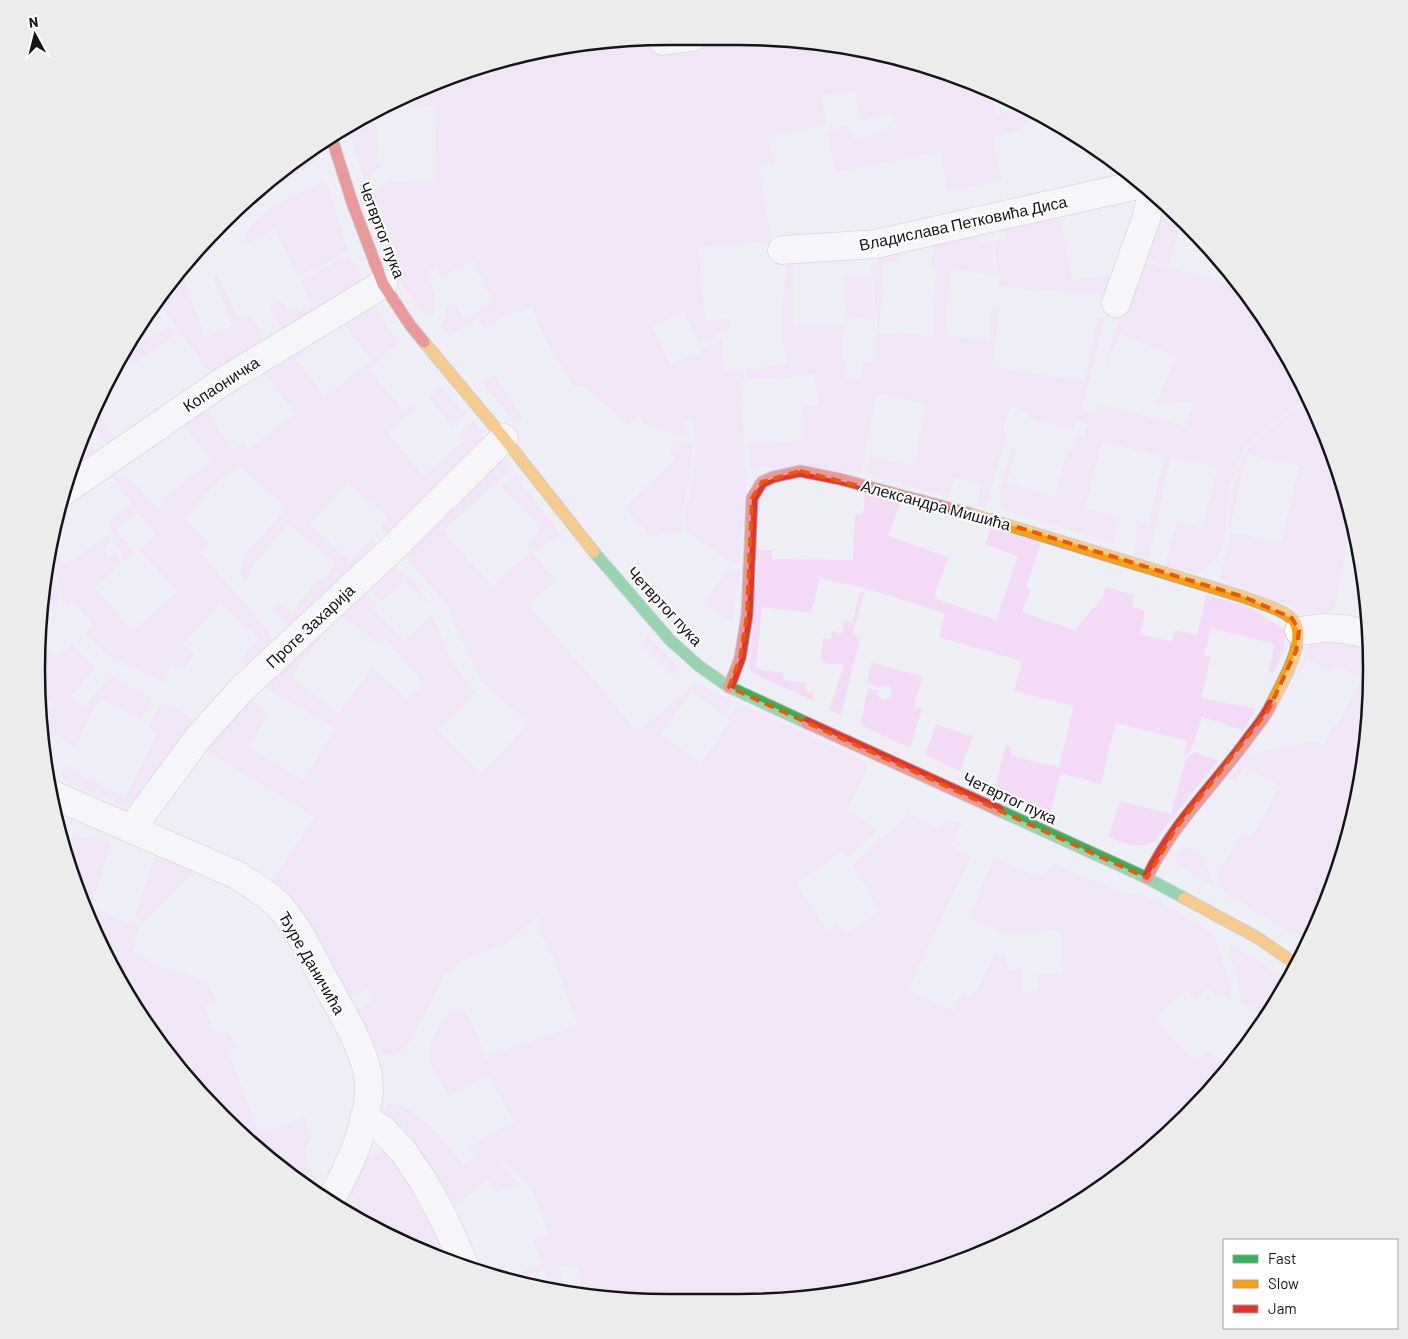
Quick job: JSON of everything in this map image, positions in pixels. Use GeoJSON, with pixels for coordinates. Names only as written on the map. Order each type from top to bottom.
{"type":"FeatureCollection","features":[{"type":"Feature","properties":{"kind":"street","name":"Четвртог пука"},"geometry":{"type":"LineString","coordinates":[[333,144],[353,205],[383,284],[410,325],[504,438],[588,545],[670,640],[699,666],[729,686],[1147,878],[1258,938],[1291,961]]}},
{"type":"Feature","properties":{"kind":"street","name":"Владислава Петковића Диса"},"geometry":{"type":"LineString","coordinates":[[782,250],[876,244],[1133,186]]}},
{"type":"Feature","properties":{"kind":"street"},"geometry":{"type":"LineString","coordinates":[[1116,303],[1146,220],[1151,200]]}},
{"type":"Feature","properties":{"kind":"street","name":"Копаоничка"},"geometry":{"type":"LineString","coordinates":[[73,486],[222,382],[383,284]]}},
{"type":"Feature","properties":{"kind":"street","name":"Проте Захарија"},"geometry":{"type":"LineString","coordinates":[[131,829],[198,738],[241,690],[389,552],[504,438]]}},
{"type":"Feature","properties":{"kind":"street","name":"Александра Мишића"},"geometry":{"type":"LineString","coordinates":[[729,686],[740,658],[747,615],[752,498],[762,482],[773,477],[800,471],[840,479],[991,519],[1244,597],[1276,609],[1292,618],[1299,631]]}},
{"type":"Feature","properties":{"kind":"street"},"geometry":{"type":"LineString","coordinates":[[1147,878],[1158,855],[1176,828],[1236,755],[1269,709],[1296,651],[1299,631],[1324,628],[1362,633]]}},
{"type":"Feature","properties":{"kind":"street","name":"Ђуре Даничића"},"geometry":{"type":"LineString","coordinates":[[58,797],[237,875],[264,894],[290,920],[311,955],[361,1051],[368,1074],[369,1092],[356,1147],[343,1179],[333,1195]]}},
{"type":"Feature","properties":{"kind":"street"},"geometry":{"type":"LineString","coordinates":[[364,1118],[381,1128],[403,1151],[424,1182],[445,1221],[461,1258]]}},
{"type":"Feature","properties":{"kind":"highlighted area"},"geometry":{"type":"Polygon","coordinates":[[[800,471],[991,519],[1244,597],[1292,618],[1299,631],[1296,651],[1269,709],[1176,828],[1147,878],[729,687],[740,658],[747,615],[752,498],[762,482],[800,471]]]}},
{"type":"Feature","properties":{"kind":"shaded area"},"geometry":{"type":"Polygon","coordinates":[[[659,45],[660,48],[681,45],[739,45],[820,50],[900,66],[939,78],[994,100],[996,114],[1017,110],[1029,117],[1030,121],[1019,130],[993,137],[1002,181],[948,192],[940,152],[835,173],[827,130],[850,126],[854,140],[896,128],[892,113],[860,121],[855,91],[821,96],[826,125],[768,137],[774,163],[759,165],[770,242],[699,248],[705,320],[730,319],[731,329],[720,333],[699,346],[684,312],[653,327],[671,365],[700,352],[722,338],[724,371],[744,370],[745,381],[741,381],[746,492],[740,562],[733,564],[689,534],[684,517],[695,465],[696,442],[692,420],[684,422],[686,434],[677,435],[645,424],[639,416],[628,425],[582,384],[574,387],[543,336],[532,307],[506,316],[484,329],[477,319],[449,335],[441,328],[447,305],[454,302],[463,319],[493,303],[473,262],[440,278],[437,269],[427,272],[435,300],[432,316],[420,309],[414,301],[388,256],[368,197],[392,177],[392,181],[436,180],[435,105],[408,106],[407,103],[469,78],[508,66],[548,57],[588,50],[629,46],[659,45]]]}},
{"type":"Feature","properties":{"kind":"shaded area"},"geometry":{"type":"Polygon","coordinates":[[[376,118],[377,162],[385,163],[364,180],[350,133],[376,118]]]}},
{"type":"Feature","properties":{"kind":"shaded area"},"geometry":{"type":"Polygon","coordinates":[[[319,153],[318,159],[291,177],[280,182],[319,153]]]}},
{"type":"Feature","properties":{"kind":"shaded area"},"geometry":{"type":"Polygon","coordinates":[[[323,182],[328,186],[348,250],[331,261],[297,277],[275,230],[243,245],[246,234],[262,215],[287,198],[323,182]]]}},
{"type":"Feature","properties":{"kind":"shaded area"},"geometry":{"type":"Polygon","coordinates":[[[1158,207],[1179,227],[1170,266],[1141,258],[1158,207]]]}},
{"type":"Feature","properties":{"kind":"shaded area"},"geometry":{"type":"Polygon","coordinates":[[[1060,213],[1072,281],[1121,273],[1105,295],[999,287],[1000,275],[996,274],[995,241],[1005,239],[1006,226],[1060,213]]]}},
{"type":"Feature","properties":{"kind":"shaded area"},"geometry":{"type":"Polygon","coordinates":[[[979,234],[980,243],[992,242],[993,274],[951,270],[945,335],[989,339],[992,306],[1000,307],[992,366],[1085,381],[1097,317],[1105,318],[1082,410],[1095,413],[1098,405],[1186,426],[1193,403],[1156,404],[1176,357],[1120,334],[1104,371],[1107,354],[1141,261],[1230,284],[1258,323],[1272,345],[1271,349],[1274,349],[1279,357],[1303,401],[1256,436],[1243,451],[1230,485],[1224,540],[1220,553],[1212,564],[1196,574],[1165,565],[1177,522],[1203,528],[1217,467],[1171,457],[1148,560],[1135,556],[1137,521],[1148,524],[1164,456],[1102,442],[1085,509],[1117,516],[1115,544],[1003,510],[1000,497],[1001,489],[1012,447],[1016,448],[1007,484],[1055,496],[1068,449],[1073,450],[1077,435],[1084,437],[1088,424],[1076,421],[1074,429],[1028,418],[1030,412],[1010,407],[1003,433],[1007,434],[986,507],[977,504],[981,484],[954,478],[949,497],[867,474],[869,456],[914,465],[926,403],[876,393],[861,473],[764,467],[750,470],[748,443],[804,440],[802,407],[818,405],[815,375],[747,380],[746,369],[764,368],[764,365],[786,364],[781,322],[786,269],[789,262],[793,261],[793,326],[844,326],[842,359],[846,360],[845,377],[861,378],[862,361],[875,361],[877,321],[871,264],[877,263],[876,255],[894,252],[902,263],[883,263],[879,333],[933,336],[936,271],[932,271],[931,262],[935,243],[979,234]]]}},
{"type":"Feature","properties":{"kind":"shaded area"},"geometry":{"type":"Polygon","coordinates":[[[349,254],[361,277],[360,282],[284,334],[270,306],[281,301],[287,311],[297,307],[299,311],[311,305],[301,281],[349,254]]]}},
{"type":"Feature","properties":{"kind":"shaded area"},"geometry":{"type":"Polygon","coordinates":[[[851,275],[851,278],[871,278],[874,320],[845,318],[844,276],[851,275]]]}},
{"type":"Feature","properties":{"kind":"shaded area"},"geometry":{"type":"Polygon","coordinates":[[[218,276],[238,319],[251,314],[266,344],[213,378],[162,307],[183,278],[205,336],[233,326],[213,277],[218,276]]]}},
{"type":"Feature","properties":{"kind":"shaded area"},"geometry":{"type":"Polygon","coordinates":[[[368,308],[374,309],[378,313],[399,343],[369,370],[404,410],[413,403],[417,408],[388,433],[423,475],[464,441],[458,434],[473,421],[480,430],[484,440],[390,538],[379,528],[388,518],[347,483],[310,525],[351,561],[371,539],[381,548],[293,629],[273,609],[278,603],[291,612],[318,579],[328,575],[332,569],[333,562],[289,524],[252,567],[251,573],[245,582],[240,571],[244,556],[286,508],[239,466],[218,482],[184,519],[209,543],[200,552],[268,630],[272,643],[249,668],[242,657],[258,638],[220,604],[183,644],[194,654],[184,669],[171,663],[162,682],[107,656],[85,633],[93,625],[73,601],[67,605],[61,599],[54,563],[56,555],[65,565],[109,534],[109,544],[103,550],[110,557],[116,552],[121,564],[95,588],[133,631],[177,592],[138,549],[156,534],[137,512],[116,530],[134,552],[123,562],[122,553],[112,542],[111,519],[132,504],[108,472],[125,477],[131,481],[157,509],[163,503],[161,500],[211,460],[179,421],[197,409],[206,411],[232,449],[243,442],[248,448],[295,414],[260,368],[301,343],[304,352],[296,359],[325,396],[371,360],[343,323],[322,339],[318,334],[368,308]]]}},
{"type":"Feature","properties":{"kind":"shaded area"},"geometry":{"type":"Polygon","coordinates":[[[169,326],[175,335],[134,365],[128,358],[139,341],[140,342],[169,326]]]}},
{"type":"Feature","properties":{"kind":"shaded area"},"geometry":{"type":"Polygon","coordinates":[[[495,375],[523,418],[515,423],[482,383],[495,375]]]}},
{"type":"Feature","properties":{"kind":"shaded area"},"geometry":{"type":"Polygon","coordinates":[[[441,386],[466,414],[452,426],[428,398],[441,386]]]}},
{"type":"Feature","properties":{"kind":"shaded area"},"geometry":{"type":"Polygon","coordinates":[[[1304,404],[1330,469],[1342,508],[1349,539],[1334,609],[1327,614],[1314,614],[1219,580],[1231,532],[1281,543],[1299,466],[1247,454],[1230,529],[1228,528],[1232,491],[1243,456],[1258,437],[1304,404]]]}},
{"type":"Feature","properties":{"kind":"shaded area"},"geometry":{"type":"Polygon","coordinates":[[[100,415],[118,444],[109,449],[94,428],[100,415]]]}},
{"type":"Feature","properties":{"kind":"shaded area"},"geometry":{"type":"Polygon","coordinates":[[[693,441],[692,465],[681,517],[683,531],[651,537],[624,508],[675,459],[670,453],[680,444],[693,441]]]}},
{"type":"Feature","properties":{"kind":"shaded area"},"geometry":{"type":"Polygon","coordinates":[[[93,446],[100,456],[78,470],[78,469],[85,451],[93,446]]]}},
{"type":"Feature","properties":{"kind":"shaded area"},"geometry":{"type":"Polygon","coordinates":[[[502,457],[513,468],[443,531],[493,586],[531,550],[555,581],[529,606],[637,731],[696,683],[733,702],[724,716],[691,692],[661,734],[701,763],[730,721],[727,718],[738,703],[863,760],[868,768],[847,809],[879,830],[847,858],[842,852],[797,884],[827,930],[838,923],[846,934],[879,911],[853,865],[909,813],[938,830],[945,822],[963,823],[951,845],[971,856],[908,990],[953,1010],[962,992],[973,997],[995,953],[1005,956],[1009,969],[1021,969],[1022,993],[1038,991],[1038,974],[1063,973],[1061,931],[1006,933],[969,917],[994,857],[1039,877],[1055,864],[1127,895],[1137,893],[1159,901],[1214,934],[1231,986],[1231,1000],[1222,992],[1217,997],[1208,988],[1196,1000],[1186,991],[1181,993],[1155,1020],[1196,1062],[1208,1050],[1218,1059],[1225,1061],[1180,1111],[1150,1139],[1119,1165],[1085,1189],[1015,1230],[939,1261],[900,1273],[820,1289],[739,1294],[629,1293],[581,1288],[577,1265],[559,1268],[562,1283],[560,1284],[548,1282],[545,1270],[514,1274],[542,1264],[533,1239],[549,1234],[531,1187],[503,1160],[500,1163],[520,1185],[495,1193],[488,1178],[460,1203],[447,1209],[385,1111],[388,1104],[397,1104],[419,1116],[450,1147],[464,1165],[479,1156],[471,1151],[469,1147],[514,1121],[487,1075],[449,1096],[433,1069],[430,1053],[438,1027],[449,1013],[455,1010],[461,1010],[469,1018],[477,1032],[486,1060],[490,1055],[577,1025],[555,962],[539,931],[539,917],[504,945],[483,951],[461,962],[445,976],[406,1048],[396,1054],[388,1055],[381,1052],[368,1038],[355,1011],[373,999],[367,988],[348,1000],[270,884],[314,817],[199,746],[247,696],[268,715],[249,747],[303,780],[335,729],[261,684],[317,634],[320,638],[291,676],[338,713],[373,668],[406,699],[424,684],[386,640],[378,644],[339,614],[363,591],[378,605],[373,609],[405,641],[432,614],[450,659],[475,693],[438,730],[481,774],[528,724],[482,682],[452,620],[450,609],[404,555],[502,457]]]}},
{"type":"Feature","properties":{"kind":"shaded area"},"geometry":{"type":"Polygon","coordinates":[[[515,475],[561,534],[536,552],[528,543],[541,528],[501,487],[515,475]]]}},
{"type":"Feature","properties":{"kind":"shaded area"},"geometry":{"type":"Polygon","coordinates":[[[865,493],[901,501],[888,536],[948,557],[934,598],[996,620],[1018,556],[985,544],[991,528],[1041,542],[1026,587],[1031,589],[1022,612],[1074,630],[1101,600],[1106,587],[1134,595],[1132,607],[1145,611],[1140,634],[1172,641],[1175,630],[1197,635],[1206,595],[1245,605],[1284,629],[1284,650],[1274,673],[1269,671],[1275,644],[1211,628],[1204,655],[1211,656],[1201,698],[1256,709],[1243,730],[1202,717],[1191,751],[1184,756],[1187,741],[1116,723],[1101,784],[1061,773],[1049,816],[994,790],[1006,745],[1012,747],[1011,756],[1059,767],[1074,706],[1014,691],[1022,661],[939,637],[945,613],[865,588],[820,578],[811,613],[762,607],[756,669],[784,673],[783,680],[806,683],[805,691],[814,694],[812,700],[752,673],[750,666],[758,550],[772,550],[772,559],[853,560],[855,514],[863,515],[865,493]]]}},
{"type":"Feature","properties":{"kind":"shaded area"},"geometry":{"type":"Polygon","coordinates":[[[393,567],[400,570],[419,587],[429,605],[404,581],[382,601],[366,587],[386,568],[393,567]]]}},
{"type":"Feature","properties":{"kind":"shaded area"},"geometry":{"type":"Polygon","coordinates":[[[740,569],[732,622],[703,603],[726,572],[740,569]]]}},
{"type":"Feature","properties":{"kind":"shaded area"},"geometry":{"type":"Polygon","coordinates":[[[53,571],[59,601],[52,606],[49,603],[53,571]]]}},
{"type":"Feature","properties":{"kind":"shaded area"},"geometry":{"type":"Polygon","coordinates":[[[860,591],[865,592],[852,634],[860,637],[841,715],[829,710],[844,665],[821,663],[823,638],[831,639],[832,631],[841,633],[844,620],[852,623],[860,591]]]}},
{"type":"Feature","properties":{"kind":"shaded area"},"geometry":{"type":"Polygon","coordinates":[[[648,636],[680,669],[673,676],[640,643],[648,636]]]}},
{"type":"Feature","properties":{"kind":"shaded area"},"geometry":{"type":"Polygon","coordinates":[[[1318,638],[1362,643],[1362,710],[1358,751],[1342,831],[1330,870],[1306,929],[1293,935],[1225,892],[1220,886],[1217,876],[1218,871],[1232,851],[1241,833],[1251,838],[1280,786],[1244,766],[1235,782],[1228,778],[1246,755],[1316,741],[1324,745],[1334,725],[1337,726],[1362,679],[1335,665],[1330,672],[1307,659],[1285,703],[1311,643],[1318,638]]]}},
{"type":"Feature","properties":{"kind":"shaded area"},"geometry":{"type":"Polygon","coordinates":[[[72,644],[95,668],[71,697],[85,706],[110,676],[154,699],[141,720],[99,699],[75,748],[56,734],[49,744],[47,716],[54,707],[46,699],[46,645],[56,658],[72,644]]]}},
{"type":"Feature","properties":{"kind":"shaded area"},"geometry":{"type":"Polygon","coordinates":[[[871,662],[923,677],[914,706],[922,709],[910,748],[862,726],[861,722],[868,688],[878,690],[877,694],[881,699],[891,697],[892,691],[889,686],[884,685],[880,687],[867,683],[871,662]]]}},
{"type":"Feature","properties":{"kind":"shaded area"},"geometry":{"type":"Polygon","coordinates":[[[162,702],[188,715],[193,724],[136,804],[122,805],[59,778],[65,766],[125,797],[158,733],[148,727],[162,702]]]}},
{"type":"Feature","properties":{"kind":"shaded area"},"geometry":{"type":"Polygon","coordinates":[[[936,725],[973,736],[960,771],[925,755],[936,725]]]}},
{"type":"Feature","properties":{"kind":"shaded area"},"geometry":{"type":"Polygon","coordinates":[[[1194,752],[1218,760],[1153,842],[1136,846],[1108,837],[1120,801],[1171,814],[1186,758],[1194,752]]]}},
{"type":"Feature","properties":{"kind":"shaded area"},"geometry":{"type":"Polygon","coordinates":[[[73,835],[112,842],[92,905],[78,870],[70,844],[73,835]]]}},
{"type":"Feature","properties":{"kind":"shaded area"},"geometry":{"type":"Polygon","coordinates":[[[1188,848],[1204,859],[1216,888],[1177,865],[1175,862],[1178,854],[1180,851],[1188,848]]]}},
{"type":"Feature","properties":{"kind":"shaded area"},"geometry":{"type":"Polygon","coordinates":[[[156,853],[196,869],[144,921],[135,916],[156,853]]]}},
{"type":"Feature","properties":{"kind":"shaded area"},"geometry":{"type":"Polygon","coordinates":[[[93,909],[141,927],[133,941],[137,944],[133,952],[159,966],[206,981],[217,1001],[206,1007],[213,1032],[229,1031],[237,1047],[229,1052],[259,1134],[306,1117],[311,1137],[305,1150],[311,1180],[258,1139],[200,1081],[174,1050],[150,1016],[109,946],[93,909]]]}},
{"type":"Feature","properties":{"kind":"shaded area"},"geometry":{"type":"Polygon","coordinates":[[[1305,931],[1301,942],[1294,937],[1305,931]]]}},
{"type":"Feature","properties":{"kind":"shaded area"},"geometry":{"type":"Polygon","coordinates":[[[1231,944],[1282,976],[1260,1013],[1251,1010],[1251,1006],[1240,1003],[1239,984],[1230,949],[1231,944]]]}},
{"type":"Feature","properties":{"kind":"shaded area"},"geometry":{"type":"Polygon","coordinates":[[[382,1152],[392,1153],[452,1254],[393,1230],[352,1207],[356,1200],[348,1196],[356,1174],[363,1162],[374,1154],[382,1152]]]}},
{"type":"Feature","properties":{"kind":"traffic: fast"},"geometry":{"type":"LineString","coordinates":[[594,552],[670,640],[699,666],[729,687],[807,723]]}},
{"type":"Feature","properties":{"kind":"traffic: fast"},"geometry":{"type":"LineString","coordinates":[[998,810],[1147,878],[1184,898]]}},
{"type":"Feature","properties":{"kind":"traffic: slow"},"geometry":{"type":"LineString","coordinates":[[424,342],[504,438],[594,552]]}},
{"type":"Feature","properties":{"kind":"traffic: slow"},"geometry":{"type":"LineString","coordinates":[[968,513],[1244,597],[1274,608],[1290,617],[1296,625],[1298,635],[1296,647],[1287,673],[1271,705]]}},
{"type":"Feature","properties":{"kind":"traffic: slow"},"geometry":{"type":"LineString","coordinates":[[1184,898],[1258,938],[1291,961]]}},
{"type":"Feature","properties":{"kind":"traffic: jam"},"geometry":{"type":"LineString","coordinates":[[333,144],[353,205],[383,284],[410,325],[424,342]]}},
{"type":"Feature","properties":{"kind":"traffic: jam"},"geometry":{"type":"LineString","coordinates":[[729,687],[740,658],[747,615],[752,498],[762,482],[773,477],[800,471],[840,479],[968,513]]}},
{"type":"Feature","properties":{"kind":"traffic: jam"},"geometry":{"type":"LineString","coordinates":[[1147,878],[1168,841],[1263,719],[1271,705]]}},
{"type":"Feature","properties":{"kind":"traffic: jam"},"geometry":{"type":"LineString","coordinates":[[807,723],[998,810]]}}]}
